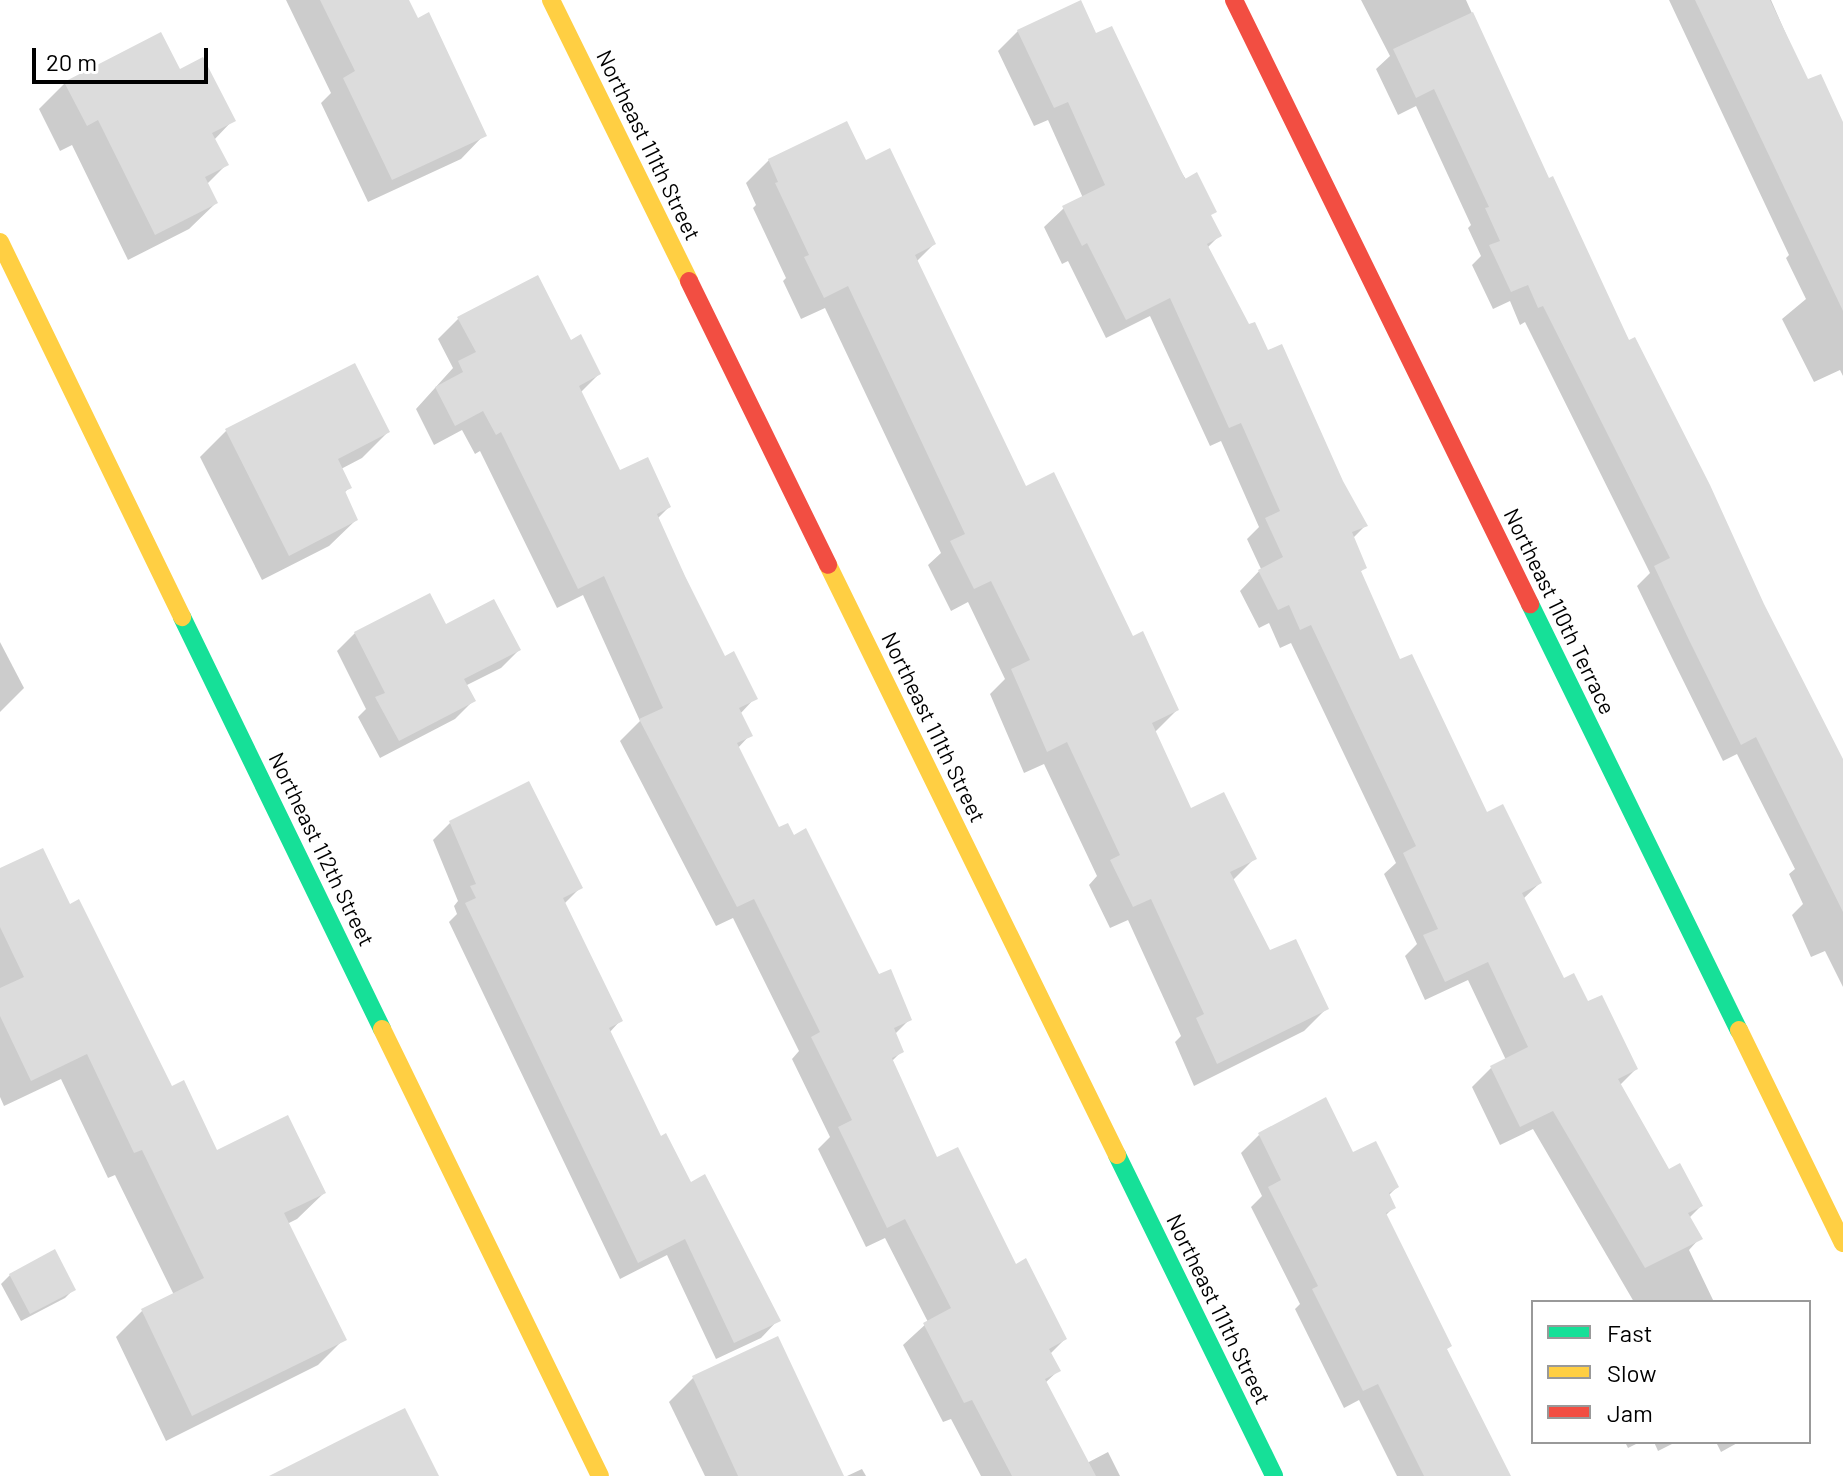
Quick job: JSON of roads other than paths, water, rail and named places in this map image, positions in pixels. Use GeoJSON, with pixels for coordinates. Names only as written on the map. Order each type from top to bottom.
{"type":"FeatureCollection","features":[{"type":"Feature","properties":{"kind":"street","name":"Northeast 111th Street"},"geometry":{"type":"LineString","coordinates":[[551,0],[1274,1476]]}},
{"type":"Feature","properties":{"kind":"street","name":"Northeast 110th Terrace"},"geometry":{"type":"LineString","coordinates":[[1234,0],[1843,1243]]}},
{"type":"Feature","properties":{"kind":"street","name":"Northeast 112th Street"},"geometry":{"type":"LineString","coordinates":[[0,242],[600,1476]]}}]}
